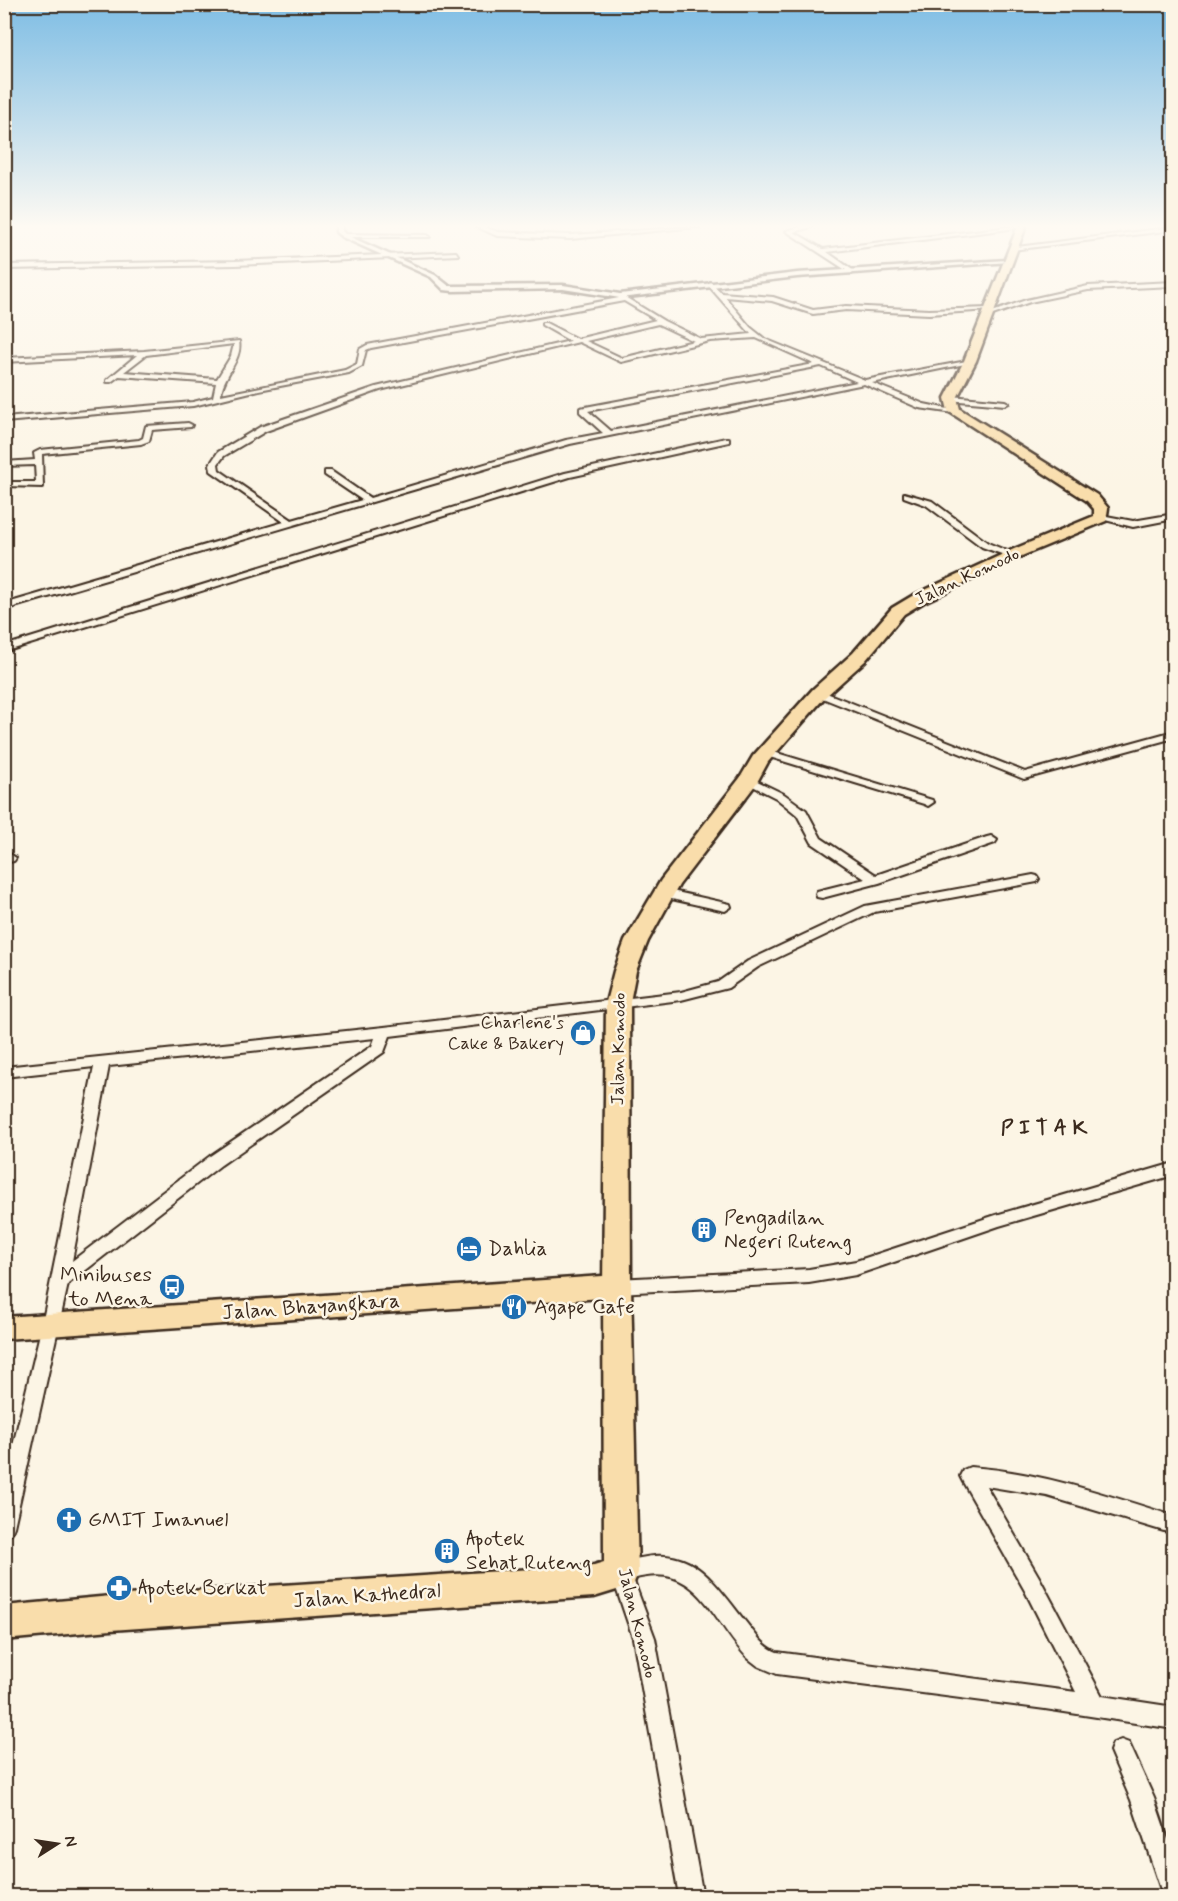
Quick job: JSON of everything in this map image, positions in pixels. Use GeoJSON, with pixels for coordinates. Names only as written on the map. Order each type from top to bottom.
{"type":"FeatureCollection","features":[{"type":"Feature","properties":{"kind":"highway"},"geometry":{"type":"LineString","coordinates":[[986,315],[970,361],[951,398],[954,411],[1099,504],[1101,518]]}},
{"type":"Feature","properties":{"kind":"highway","name":"Jalan Komodo"},"geometry":{"type":"LineString","coordinates":[[621,1573],[617,1286],[618,1002],[621,978],[633,948],[663,892],[767,753],[819,693],[859,657],[898,611],[918,599],[1013,555],[1101,518]]}},
{"type":"Feature","properties":{"kind":"highway","name":"Jalan Kathedral"},"geometry":{"type":"LineString","coordinates":[[4,1623],[111,1613],[594,1581],[621,1573]]}},
{"type":"Feature","properties":{"kind":"main road","name":"Jalan Bhayangkara"},"geometry":{"type":"LineString","coordinates":[[4,1328],[617,1286]]}},
{"type":"Feature","properties":{"kind":"street"},"geometry":{"type":"LineString","coordinates":[[119,374],[218,390],[347,372],[360,365],[363,349],[369,346],[534,315]]}},
{"type":"Feature","properties":{"kind":"street"},"geometry":{"type":"LineString","coordinates":[[648,315],[700,341]]}},
{"type":"Feature","properties":{"kind":"street"},"geometry":{"type":"LineString","coordinates":[[738,315],[756,336],[922,406],[954,411]]}},
{"type":"Feature","properties":{"kind":"street"},"geometry":{"type":"LineString","coordinates":[[292,524],[215,471],[214,464],[221,454],[271,426],[367,392],[422,376],[660,322]]}},
{"type":"Feature","properties":{"kind":"street"},"geometry":{"type":"LineString","coordinates":[[544,324],[621,360],[700,341],[756,336]]}},
{"type":"Feature","properties":{"kind":"street"},"geometry":{"type":"LineString","coordinates":[[4,360],[144,353],[238,342],[218,390],[186,405],[4,420]]}},
{"type":"Feature","properties":{"kind":"street"},"geometry":{"type":"LineString","coordinates":[[109,381],[144,353]]}},
{"type":"Feature","properties":{"kind":"street"},"geometry":{"type":"LineString","coordinates":[[4,607],[569,442],[970,361]]}},
{"type":"Feature","properties":{"kind":"street"},"geometry":{"type":"LineString","coordinates":[[609,434],[583,410],[823,364]]}},
{"type":"Feature","properties":{"kind":"street"},"geometry":{"type":"LineString","coordinates":[[951,398],[1005,403]]}},
{"type":"Feature","properties":{"kind":"street"},"geometry":{"type":"LineString","coordinates":[[4,484],[40,485],[38,453],[40,452],[141,442],[146,439],[149,428],[188,425]]}},
{"type":"Feature","properties":{"kind":"street"},"geometry":{"type":"LineString","coordinates":[[4,649],[568,475],[726,440]]}},
{"type":"Feature","properties":{"kind":"street"},"geometry":{"type":"LineString","coordinates":[[4,464],[39,462]]}},
{"type":"Feature","properties":{"kind":"street"},"geometry":{"type":"LineString","coordinates":[[328,473],[369,501]]}},
{"type":"Feature","properties":{"kind":"street"},"geometry":{"type":"LineString","coordinates":[[907,495],[929,503],[985,545],[1013,555]]}},
{"type":"Feature","properties":{"kind":"street"},"geometry":{"type":"LineString","coordinates":[[1101,518],[1133,524],[1173,516]]}},
{"type":"Feature","properties":{"kind":"street"},"geometry":{"type":"LineString","coordinates":[[819,693],[1024,776],[1173,734]]}},
{"type":"Feature","properties":{"kind":"street"},"geometry":{"type":"LineString","coordinates":[[767,753],[928,802]]}},
{"type":"Feature","properties":{"kind":"street"},"geometry":{"type":"LineString","coordinates":[[749,780],[780,796],[802,813],[816,840],[875,880]]}},
{"type":"Feature","properties":{"kind":"street"},"geometry":{"type":"LineString","coordinates":[[822,894],[875,880],[991,840]]}},
{"type":"Feature","properties":{"kind":"street"},"geometry":{"type":"LineString","coordinates":[[4,1072],[384,1032],[618,1002],[657,1000],[723,985],[753,964],[870,909],[1033,879]]}},
{"type":"Feature","properties":{"kind":"street"},"geometry":{"type":"LineString","coordinates":[[663,892],[725,907]]}},
{"type":"Feature","properties":{"kind":"street"},"geometry":{"type":"LineString","coordinates":[[59,1281],[142,1213],[322,1085],[379,1049],[384,1032]]}},
{"type":"Feature","properties":{"kind":"street"},"geometry":{"type":"LineString","coordinates":[[4,1527],[11,1471],[51,1325],[103,1061]]}},
{"type":"Feature","properties":{"kind":"street"},"geometry":{"type":"LineString","coordinates":[[617,1286],[809,1276],[856,1268],[996,1221],[1173,1169]]}},
{"type":"Feature","properties":{"kind":"street"},"geometry":{"type":"LineString","coordinates":[[1095,1706],[1032,1584],[970,1476],[996,1476],[1027,1482],[1173,1525]]}},
{"type":"Feature","properties":{"kind":"street"},"geometry":{"type":"LineString","coordinates":[[621,1573],[644,1564],[666,1564],[685,1568],[698,1578],[753,1648],[764,1659],[777,1663],[1173,1718]]}},
{"type":"Feature","properties":{"kind":"street","name":"Jalan Komodo"},"geometry":{"type":"LineString","coordinates":[[621,1573],[644,1638],[691,1896]]}},
{"type":"Feature","properties":{"kind":"street"},"geometry":{"type":"LineString","coordinates":[[1121,1751],[1142,1798],[1173,1894]]}},
{"type":"Feature","properties":{"kind":"place","name":"Charlene's Cake & Bakery"},"geometry":{"type":"Point","coordinates":[583,1033]}},
{"type":"Feature","properties":{"kind":"place","name":"Pengadilan Negeri Ruteng"},"geometry":{"type":"Point","coordinates":[704,1230]}},
{"type":"Feature","properties":{"kind":"place","name":"Dahlia"},"geometry":{"type":"Point","coordinates":[469,1249]}},
{"type":"Feature","properties":{"kind":"place","name":"Minibuses to Mena"},"geometry":{"type":"Point","coordinates":[172,1287]}},
{"type":"Feature","properties":{"kind":"place","name":"Agape Cafe"},"geometry":{"type":"Point","coordinates":[514,1307]}},
{"type":"Feature","properties":{"kind":"place","name":"GMIT Imanuel"},"geometry":{"type":"Point","coordinates":[69,1520]}},
{"type":"Feature","properties":{"kind":"place","name":"Apotek Sehat Ruteng"},"geometry":{"type":"Point","coordinates":[447,1551]}},
{"type":"Feature","properties":{"kind":"place","name":"Apotek Berkat"},"geometry":{"type":"Point","coordinates":[119,1588]}},
{"type":"Feature","properties":{"kind":"district","name":"P I T A K"},"geometry":{"type":"Point","coordinates":[1044,1128]}}]}
